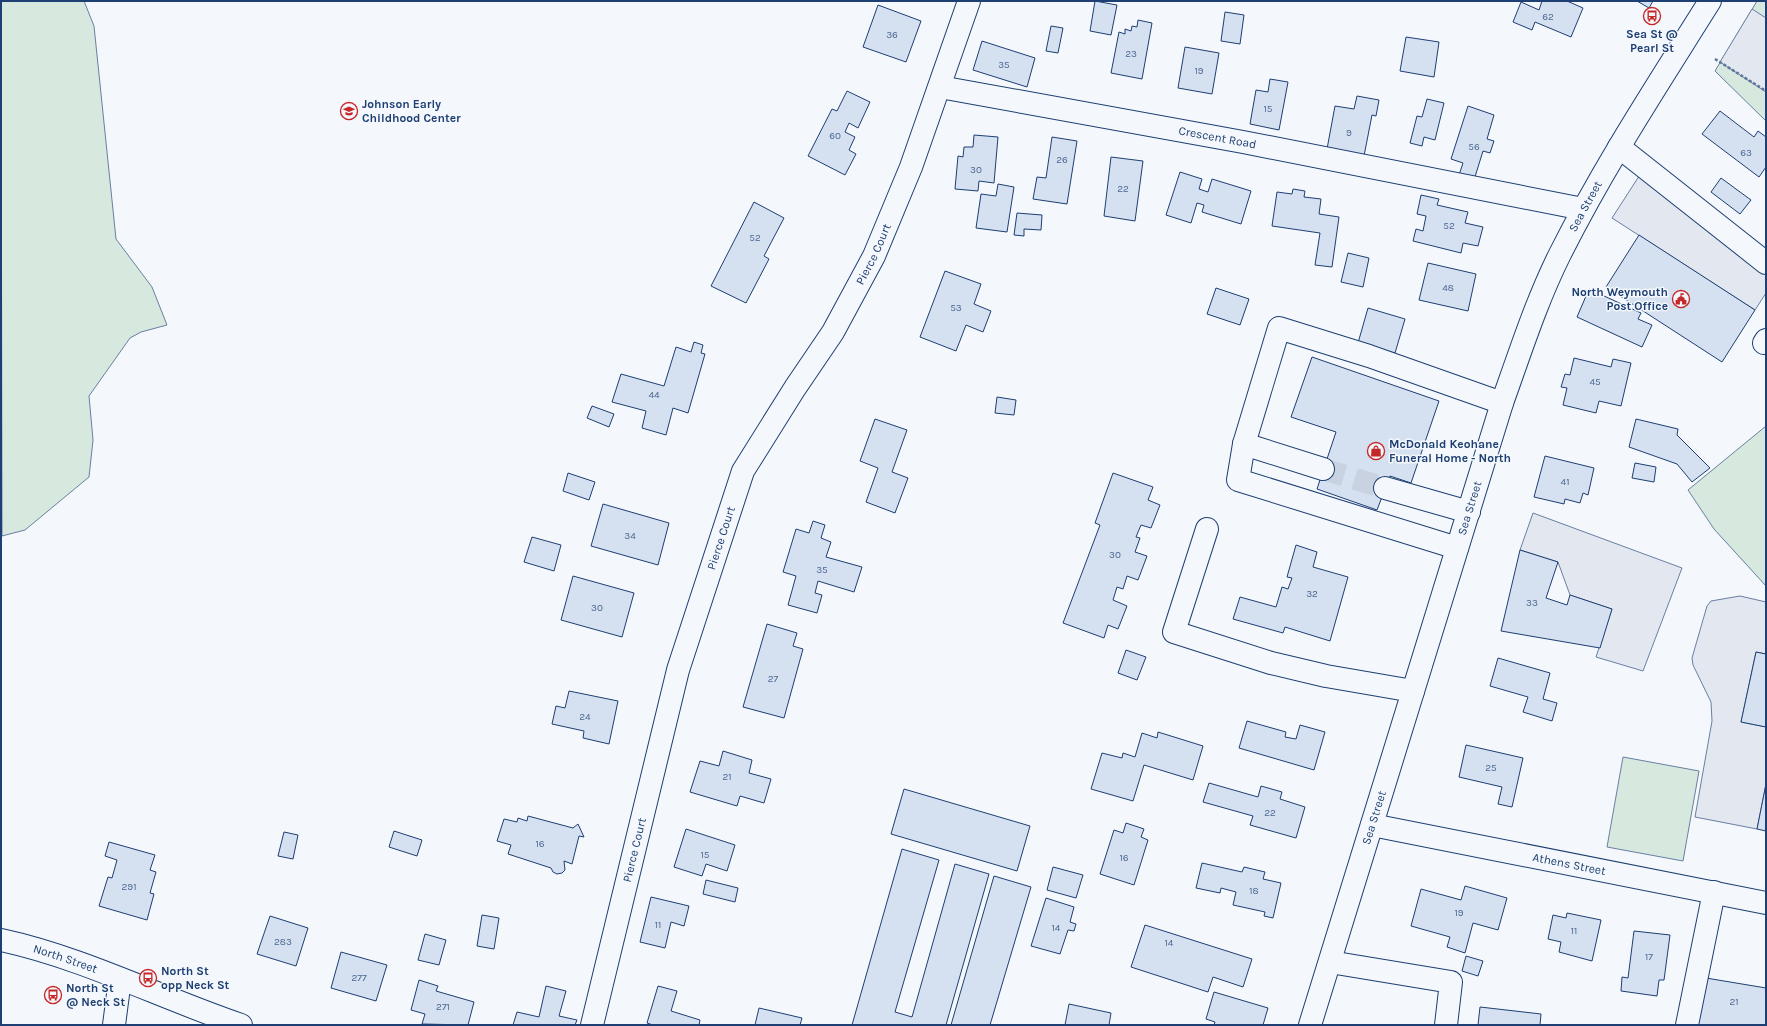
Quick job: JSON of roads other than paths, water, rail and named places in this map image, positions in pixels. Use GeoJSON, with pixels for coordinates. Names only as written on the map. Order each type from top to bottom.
{"type":"FeatureCollection","features":[{"type":"Feature","properties":{"kind":"street"},"geometry":{"type":"LineString","coordinates":[[940,87],[969,1]]}},
{"type":"Feature","properties":{"kind":"street","name":"Sea Street"},"geometry":{"type":"LineString","coordinates":[[1310,1025],[1502,403],[1537,303],[1559,255],[1583,209],[1619,147],[1710,1]]}},
{"type":"Feature","properties":{"kind":"street","name":"Crescent Road"},"geometry":{"type":"LineString","coordinates":[[940,87],[1243,142],[1583,209]]}},
{"type":"Feature","properties":{"kind":"street","name":"Pierce Court"},"geometry":{"type":"LineString","coordinates":[[592,1025],[678,670],[743,471],[794,388],[833,332],[874,256],[911,167],[940,87]]}},
{"type":"Feature","properties":{"kind":"street"},"geometry":{"type":"LineString","coordinates":[[1619,147],[1766,263]]}},
{"type":"Feature","properties":{"kind":"street"},"geometry":{"type":"LineString","coordinates":[[1457,548],[1238,480],[1244,444],[1279,328],[1369,356],[1502,403]]}},
{"type":"Feature","properties":{"kind":"street"},"geometry":{"type":"LineString","coordinates":[[1244,444],[1324,469]]}},
{"type":"Feature","properties":{"kind":"street"},"geometry":{"type":"LineString","coordinates":[[1385,488],[1469,512]]}},
{"type":"Feature","properties":{"kind":"street"},"geometry":{"type":"LineString","coordinates":[[1207,529],[1174,632],[1271,663],[1326,676],[1413,691]]}},
{"type":"Feature","properties":{"kind":"street","name":"Athens Street"},"geometry":{"type":"LineString","coordinates":[[1372,825],[1766,903]]}},
{"type":"Feature","properties":{"kind":"street"},"geometry":{"type":"LineString","coordinates":[[1687,1025],[1714,892]]}},
{"type":"Feature","properties":{"kind":"street","name":"North Street"},"geometry":{"type":"LineString","coordinates":[[1,940],[30,947],[241,1025]]}},
{"type":"Feature","properties":{"kind":"street"},"geometry":{"type":"LineString","coordinates":[[1330,962],[1451,982],[1446,1025]]}},
{"type":"Feature","properties":{"kind":"street"},"geometry":{"type":"LineString","coordinates":[[114,1025],[120,980]]}},
{"type":"Feature","properties":{"kind":"tunnel"},"geometry":{"type":"LineString","coordinates":[[1323,469],[1385,488]]}},
{"type":"Feature","properties":{"kind":"place","name":"Sea St @ Pearl St"},"geometry":{"type":"Point","coordinates":[1652,16]}},
{"type":"Feature","properties":{"kind":"place","name":"Johnson Early Childhood Center"},"geometry":{"type":"Point","coordinates":[349,111]}},
{"type":"Feature","properties":{"kind":"place","name":"North Weymouth Post Office"},"geometry":{"type":"Point","coordinates":[1681,299]}},
{"type":"Feature","properties":{"kind":"place","name":"McDonald Keohane Funeral Home - North"},"geometry":{"type":"Point","coordinates":[1376,451]}},
{"type":"Feature","properties":{"kind":"place","name":"North St opp Neck St"},"geometry":{"type":"Point","coordinates":[148,978]}},
{"type":"Feature","properties":{"kind":"place","name":"North St @ Neck St"},"geometry":{"type":"Point","coordinates":[53,995]}}]}
